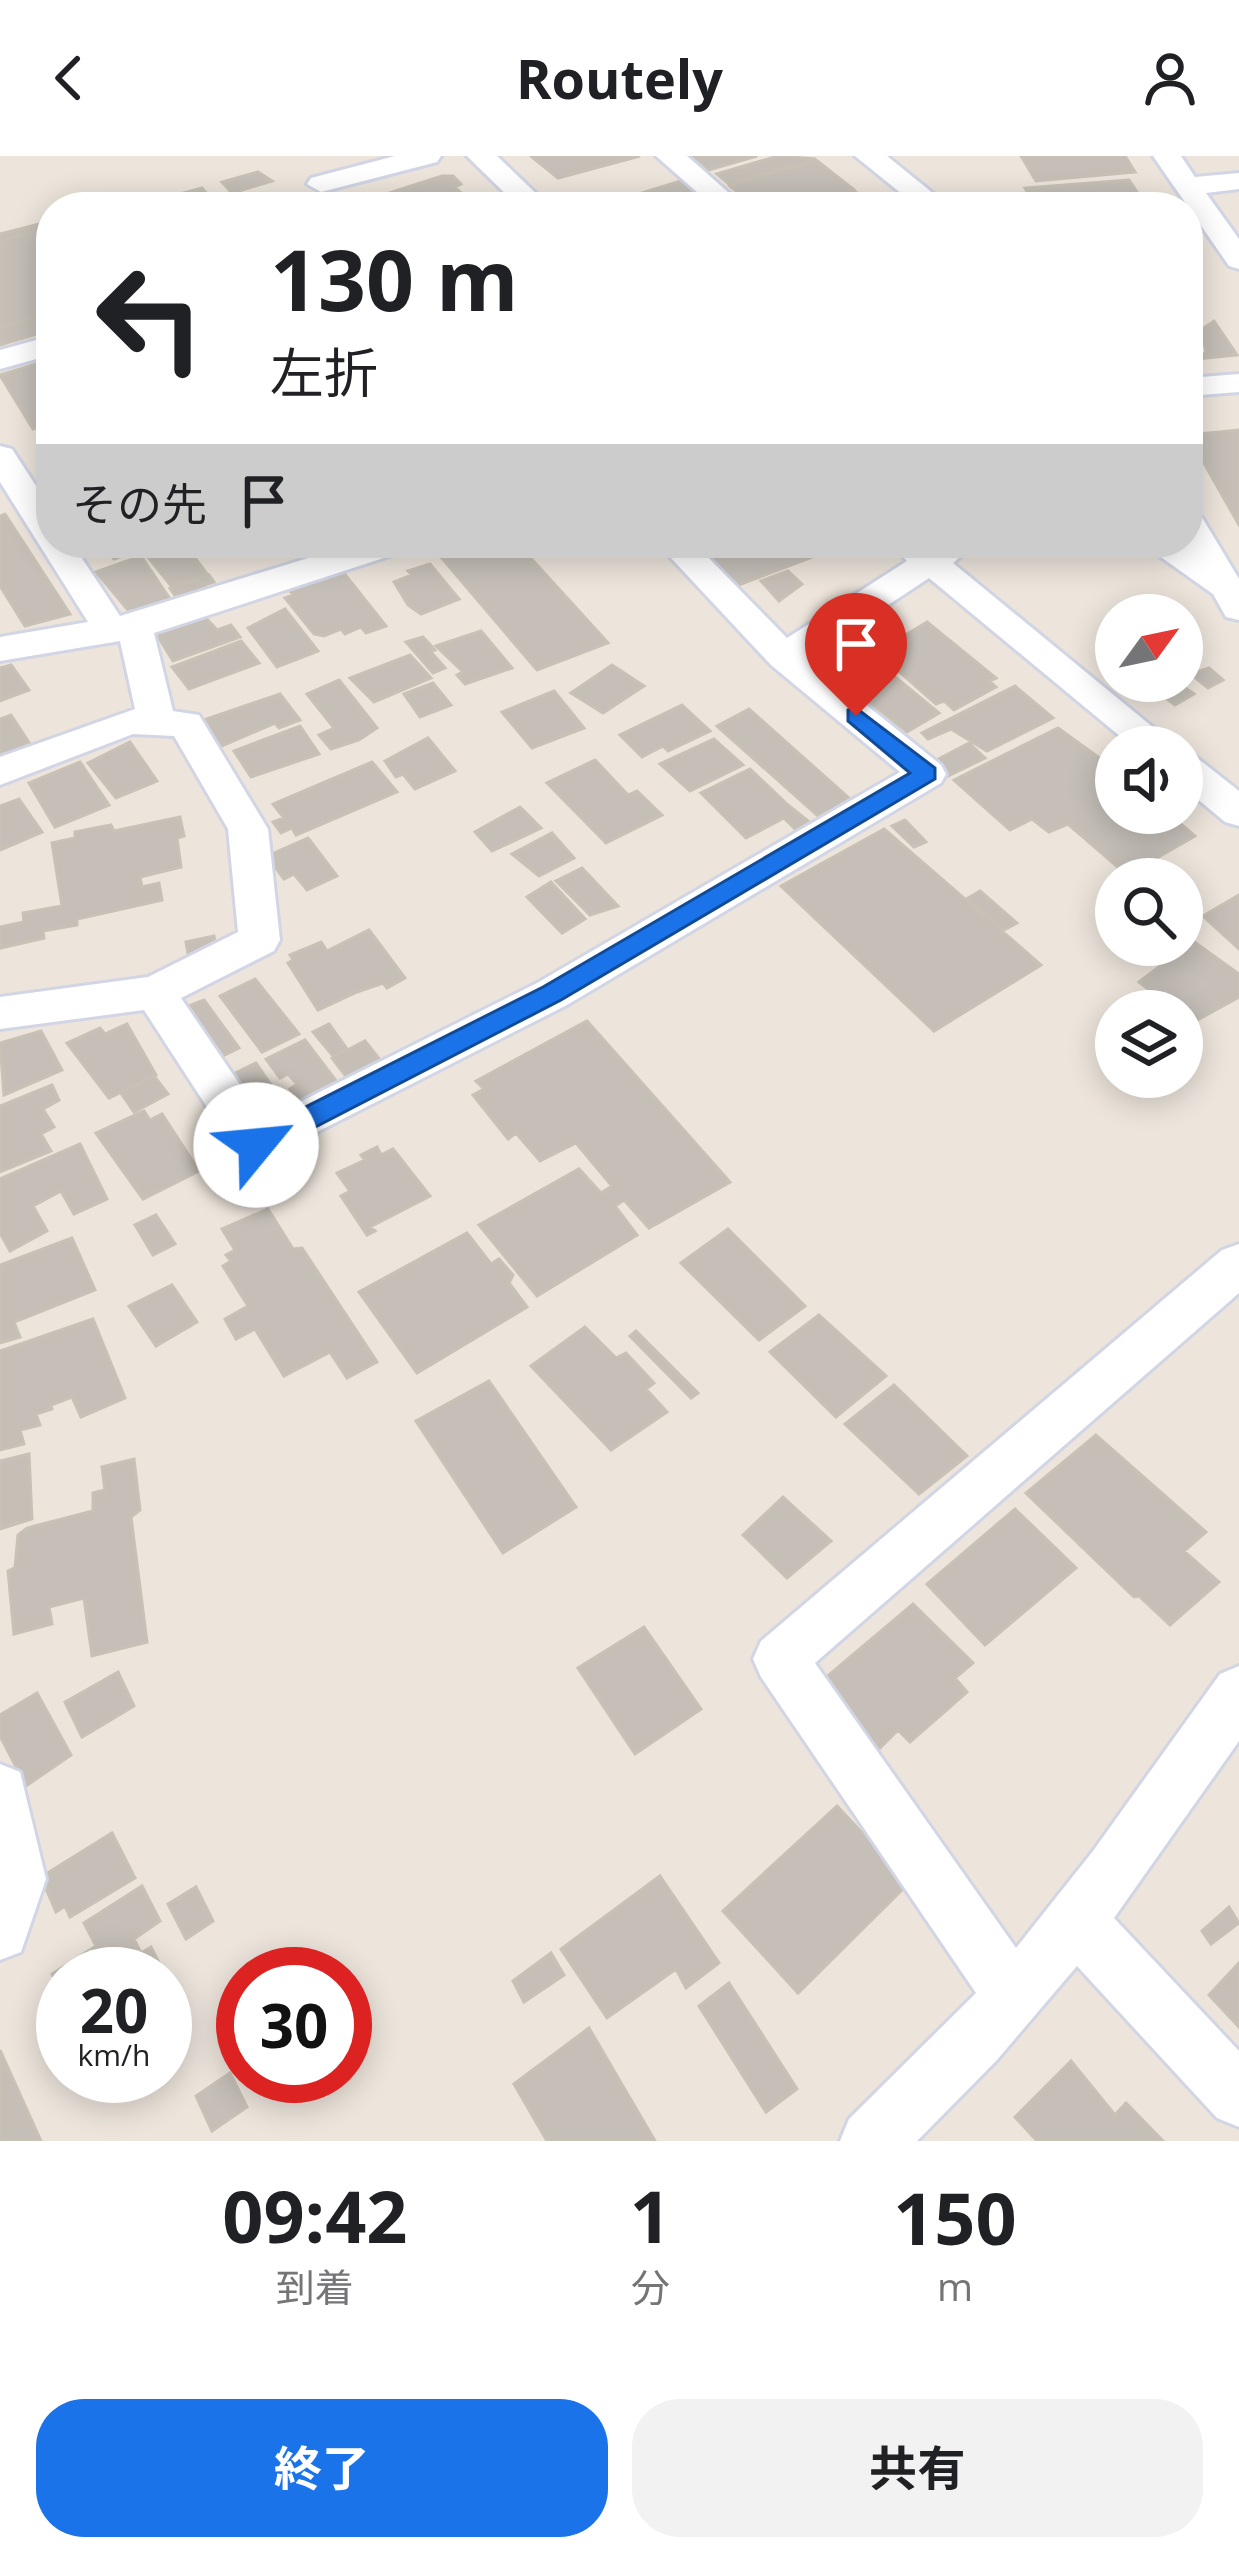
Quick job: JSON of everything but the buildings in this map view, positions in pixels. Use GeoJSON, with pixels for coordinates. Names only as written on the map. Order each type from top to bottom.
{"type":"FeatureCollection","features":[{"type":"Feature","properties":{"kind":"street"},"geometry":{"type":"LineString","coordinates":[[329,192],[314,177],[427,156]]}},
{"type":"Feature","properties":{"kind":"street"},"geometry":{"type":"LineString","coordinates":[[482,156],[520,192]]}},
{"type":"Feature","properties":{"kind":"street"},"geometry":{"type":"LineString","coordinates":[[670,156],[713,192]]}},
{"type":"Feature","properties":{"kind":"street"},"geometry":{"type":"LineString","coordinates":[[868,156],[916,192]]}},
{"type":"Feature","properties":{"kind":"street"},"geometry":{"type":"LineString","coordinates":[[1167,156],[1191,192]]}},
{"type":"Feature","properties":{"kind":"street"},"geometry":{"type":"LineString","coordinates":[[1187,186],[1239,182]]}},
{"type":"Feature","properties":{"kind":"street"},"geometry":{"type":"LineString","coordinates":[[1203,209],[1239,260]]}},
{"type":"Feature","properties":{"kind":"street"},"geometry":{"type":"LineString","coordinates":[[0,360],[36,349]]}},
{"type":"Feature","properties":{"kind":"street"},"geometry":{"type":"LineString","coordinates":[[1203,387],[1239,383]]}},
{"type":"Feature","properties":{"kind":"street"},"geometry":{"type":"LineString","coordinates":[[0,456],[36,513]]}},
{"type":"Feature","properties":{"kind":"street"},"geometry":{"type":"LineString","coordinates":[[1203,547],[1233,600]]}},
{"type":"Feature","properties":{"kind":"street"},"geometry":{"type":"LineString","coordinates":[[67,558],[123,629],[157,723]]}},
{"type":"Feature","properties":{"kind":"street"},"geometry":{"type":"LineString","coordinates":[[0,649],[123,629],[346,558]]}},
{"type":"Feature","properties":{"kind":"street"},"geometry":{"type":"LineString","coordinates":[[155,992],[256,1145],[552,994],[926,774],[784,657],[688,558]]}},
{"type":"Feature","properties":{"kind":"street"},"geometry":{"type":"LineString","coordinates":[[784,657],[921,558]]}},
{"type":"Feature","properties":{"kind":"street"},"geometry":{"type":"LineString","coordinates":[[941,558],[1134,726]]}},
{"type":"Feature","properties":{"kind":"street"},"geometry":{"type":"LineString","coordinates":[[1178,558],[1233,600]]}},
{"type":"Feature","properties":{"kind":"street"},"geometry":{"type":"LineString","coordinates":[[0,772],[129,722],[186,724],[248,829],[259,940],[155,992],[0,1013]]}},
{"type":"Feature","properties":{"kind":"street"},"geometry":{"type":"LineString","coordinates":[[1203,783],[1239,812]]}},
{"type":"Feature","properties":{"kind":"street"},"geometry":{"type":"LineString","coordinates":[[1014,1996],[780,1659],[1239,1264]]}},
{"type":"Feature","properties":{"kind":"street"},"geometry":{"type":"LineString","coordinates":[[871,2141],[1014,1996],[1078,1922],[1239,1694]]}},
{"type":"Feature","properties":{"kind":"street"},"geometry":{"type":"LineString","coordinates":[[0,1792],[17,1880],[0,1931]]}},
{"type":"Feature","properties":{"kind":"street"},"geometry":{"type":"LineString","coordinates":[[1078,1922],[1239,2096]]}},
{"type":"Feature","properties":{"kind":"route"},"geometry":{"type":"LineString","coordinates":[[256,1145],[552,994],[926,774],[856,716]]}}]}
